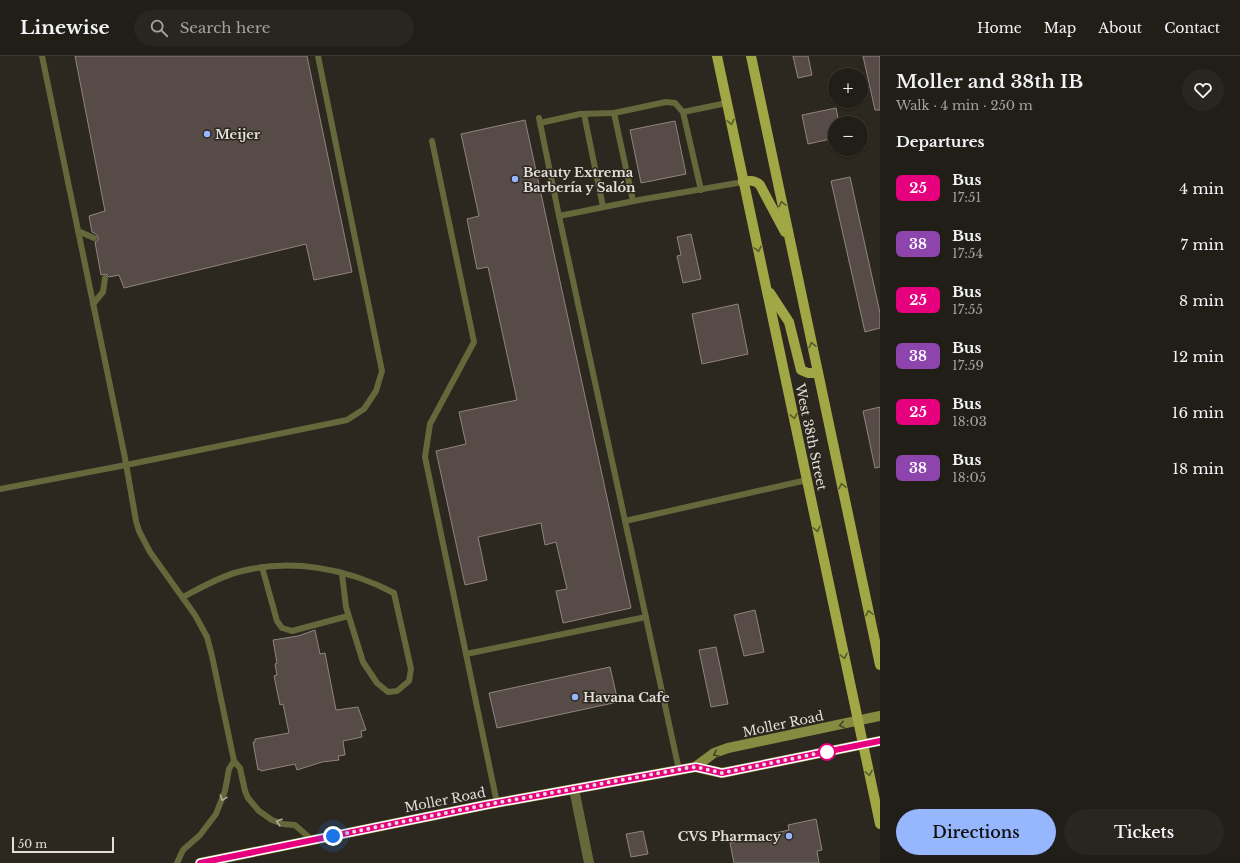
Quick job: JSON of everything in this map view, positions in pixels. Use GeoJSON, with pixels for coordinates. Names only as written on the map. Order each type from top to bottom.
{"type":"FeatureCollection","features":[{"type":"Feature","properties":{"kind":"main road","name":"West 38th Street"},"geometry":{"type":"LineString","coordinates":[[717,56],[880,824]]}},
{"type":"Feature","properties":{"kind":"main road","name":"West 38th Street"},"geometry":{"type":"LineString","coordinates":[[751,56],[880,665]]}},
{"type":"Feature","properties":{"kind":"main road"},"geometry":{"type":"LineString","coordinates":[[743,182],[752,180],[756,181],[760,185],[791,242]]}},
{"type":"Feature","properties":{"kind":"main road"},"geometry":{"type":"LineString","coordinates":[[766,288],[789,322],[801,370],[808,373],[818,373]]}},
{"type":"Feature","properties":{"kind":"main road","name":"Moller Road"},"geometry":{"type":"LineString","coordinates":[[696,767],[714,753],[728,748],[880,716]]}},
{"type":"Feature","properties":{"kind":"main road","name":"Moller Road"},"geometry":{"type":"LineString","coordinates":[[200,863],[497,803],[679,770],[696,767],[722,773],[880,741]]}},
{"type":"Feature","properties":{"kind":"street"},"geometry":{"type":"LineString","coordinates":[[574,789],[589,863]]}},
{"type":"Feature","properties":{"kind":"lane"},"geometry":{"type":"LineString","coordinates":[[42,56],[139,531],[150,552],[202,627],[210,646],[234,761],[240,768],[248,798],[265,817],[283,824],[295,825],[312,840]]}},
{"type":"Feature","properties":{"kind":"lane"},"geometry":{"type":"LineString","coordinates":[[0,489],[347,420],[364,409],[376,391],[382,371],[318,56]]}},
{"type":"Feature","properties":{"kind":"lane"},"geometry":{"type":"LineString","coordinates":[[679,770],[559,216],[540,121],[584,114],[614,113],[666,102],[675,103],[683,112],[701,190]]}},
{"type":"Feature","properties":{"kind":"lane"},"geometry":{"type":"LineString","coordinates":[[683,112],[727,103]]}},
{"type":"Feature","properties":{"kind":"lane"},"geometry":{"type":"LineString","coordinates":[[614,113],[633,201]]}},
{"type":"Feature","properties":{"kind":"lane"},"geometry":{"type":"LineString","coordinates":[[584,114],[603,207]]}},
{"type":"Feature","properties":{"kind":"lane"},"geometry":{"type":"LineString","coordinates":[[432,141],[474,342],[430,424],[425,457],[497,803]]}},
{"type":"Feature","properties":{"kind":"lane"},"geometry":{"type":"LineString","coordinates":[[559,216],[633,201],[743,182]]}},
{"type":"Feature","properties":{"kind":"lane"},"geometry":{"type":"LineString","coordinates":[[78,231],[94,238]]}},
{"type":"Feature","properties":{"kind":"lane"},"geometry":{"type":"LineString","coordinates":[[93,304],[103,292],[105,278]]}},
{"type":"Feature","properties":{"kind":"lane"},"geometry":{"type":"LineString","coordinates":[[625,520],[807,480]]}},
{"type":"Feature","properties":{"kind":"lane"},"geometry":{"type":"LineString","coordinates":[[182,597],[237,572],[262,567],[285,565],[326,569],[377,584],[394,594],[411,669],[409,681],[397,691],[388,692],[377,683],[363,662],[348,616],[342,574]]}},
{"type":"Feature","properties":{"kind":"lane"},"geometry":{"type":"LineString","coordinates":[[262,567],[277,621],[282,628],[292,631],[348,616]]}},
{"type":"Feature","properties":{"kind":"lane"},"geometry":{"type":"LineString","coordinates":[[466,654],[646,617]]}},
{"type":"Feature","properties":{"kind":"lane"},"geometry":{"type":"LineString","coordinates":[[177,863],[183,850],[200,835],[216,814],[225,791],[229,769],[234,761]]}},
{"type":"Feature","properties":{"kind":"building","name":"Meijer"},"geometry":{"type":"Polygon","coordinates":[[[75,56],[307,56],[352,272],[314,280],[306,244],[124,288],[119,275],[109,277],[106,274],[101,275],[95,242],[98,240],[98,237],[92,232],[89,216],[105,211],[75,56]]]}},
{"type":"Feature","properties":{"kind":"building"},"geometry":{"type":"Polygon","coordinates":[[[793,56],[808,56],[812,75],[798,78],[793,56]]]}},
{"type":"Feature","properties":{"kind":"building"},"geometry":{"type":"Polygon","coordinates":[[[863,56],[880,56],[880,110],[875,110],[868,78],[868,68],[866,68],[863,56]]]}},
{"type":"Feature","properties":{"kind":"building"},"geometry":{"type":"Polygon","coordinates":[[[836,108],[838,116],[828,116],[828,140],[808,144],[802,115],[836,108]]]}},
{"type":"Feature","properties":{"kind":"building"},"geometry":{"type":"Polygon","coordinates":[[[525,120],[631,608],[563,623],[556,591],[567,589],[556,542],[545,545],[541,523],[478,537],[487,580],[465,585],[436,451],[466,444],[459,412],[517,400],[488,267],[477,269],[467,219],[479,216],[461,134],[525,120]]]}},
{"type":"Feature","properties":{"kind":"building"},"geometry":{"type":"Polygon","coordinates":[[[675,121],[686,174],[641,183],[630,130],[675,121]]]}},
{"type":"Feature","properties":{"kind":"building"},"geometry":{"type":"Polygon","coordinates":[[[850,177],[880,313],[880,328],[865,332],[831,181],[850,177]]]}},
{"type":"Feature","properties":{"kind":"building"},"geometry":{"type":"Polygon","coordinates":[[[691,234],[701,279],[683,283],[677,256],[681,255],[677,237],[691,234]]]}},
{"type":"Feature","properties":{"kind":"building"},"geometry":{"type":"Polygon","coordinates":[[[738,304],[748,354],[702,364],[692,314],[738,304]]]}},
{"type":"Feature","properties":{"kind":"building"},"geometry":{"type":"Polygon","coordinates":[[[880,407],[880,467],[875,468],[863,411],[880,407]]]}},
{"type":"Feature","properties":{"kind":"building"},"geometry":{"type":"Polygon","coordinates":[[[755,610],[764,652],[744,656],[734,615],[755,610]]]}},
{"type":"Feature","properties":{"kind":"building"},"geometry":{"type":"Polygon","coordinates":[[[315,630],[320,654],[325,653],[336,710],[358,707],[366,730],[361,731],[362,737],[343,741],[345,755],[338,756],[339,760],[322,762],[297,770],[295,764],[261,771],[260,769],[258,770],[253,742],[255,742],[255,739],[289,733],[283,704],[280,705],[274,676],[277,675],[275,664],[277,663],[273,640],[298,636],[315,630]]]}},
{"type":"Feature","properties":{"kind":"building"},"geometry":{"type":"Polygon","coordinates":[[[716,647],[728,704],[711,707],[699,650],[716,647]]]}},
{"type":"Feature","properties":{"kind":"building"},"geometry":{"type":"Polygon","coordinates":[[[610,667],[618,702],[497,728],[489,693],[610,667]]]}},
{"type":"Feature","properties":{"kind":"building","name":"CVS Pharmacy"},"geometry":{"type":"Polygon","coordinates":[[[816,819],[822,850],[817,851],[819,863],[734,863],[730,843],[789,830],[788,825],[816,819]]]}},
{"type":"Feature","properties":{"kind":"building"},"geometry":{"type":"Polygon","coordinates":[[[643,831],[648,854],[631,857],[626,834],[643,831]]]}},
{"type":"Feature","properties":{"kind":"bus line","name":"25"},"geometry":{"type":"LineString","coordinates":[[200,863],[485,805],[679,770],[696,767],[722,773],[880,741]]}},
{"type":"Feature","properties":{"kind":"place","name":"Meijer"},"geometry":{"type":"Point","coordinates":[207,134]}},
{"type":"Feature","properties":{"kind":"place","name":"Beauty Extrema Barbería y Salón"},"geometry":{"type":"Point","coordinates":[515,179]}},
{"type":"Feature","properties":{"kind":"place","name":"Havana Cafe"},"geometry":{"type":"Point","coordinates":[575,697]}},
{"type":"Feature","properties":{"kind":"place","name":"CVS Pharmacy"},"geometry":{"type":"Point","coordinates":[789,836]}},
{"type":"Feature","properties":{"kind":"route"},"geometry":{"type":"LineString","coordinates":[[333,836],[485,805],[687,768],[696,767],[722,773],[830,751],[827,752]]}}]}
